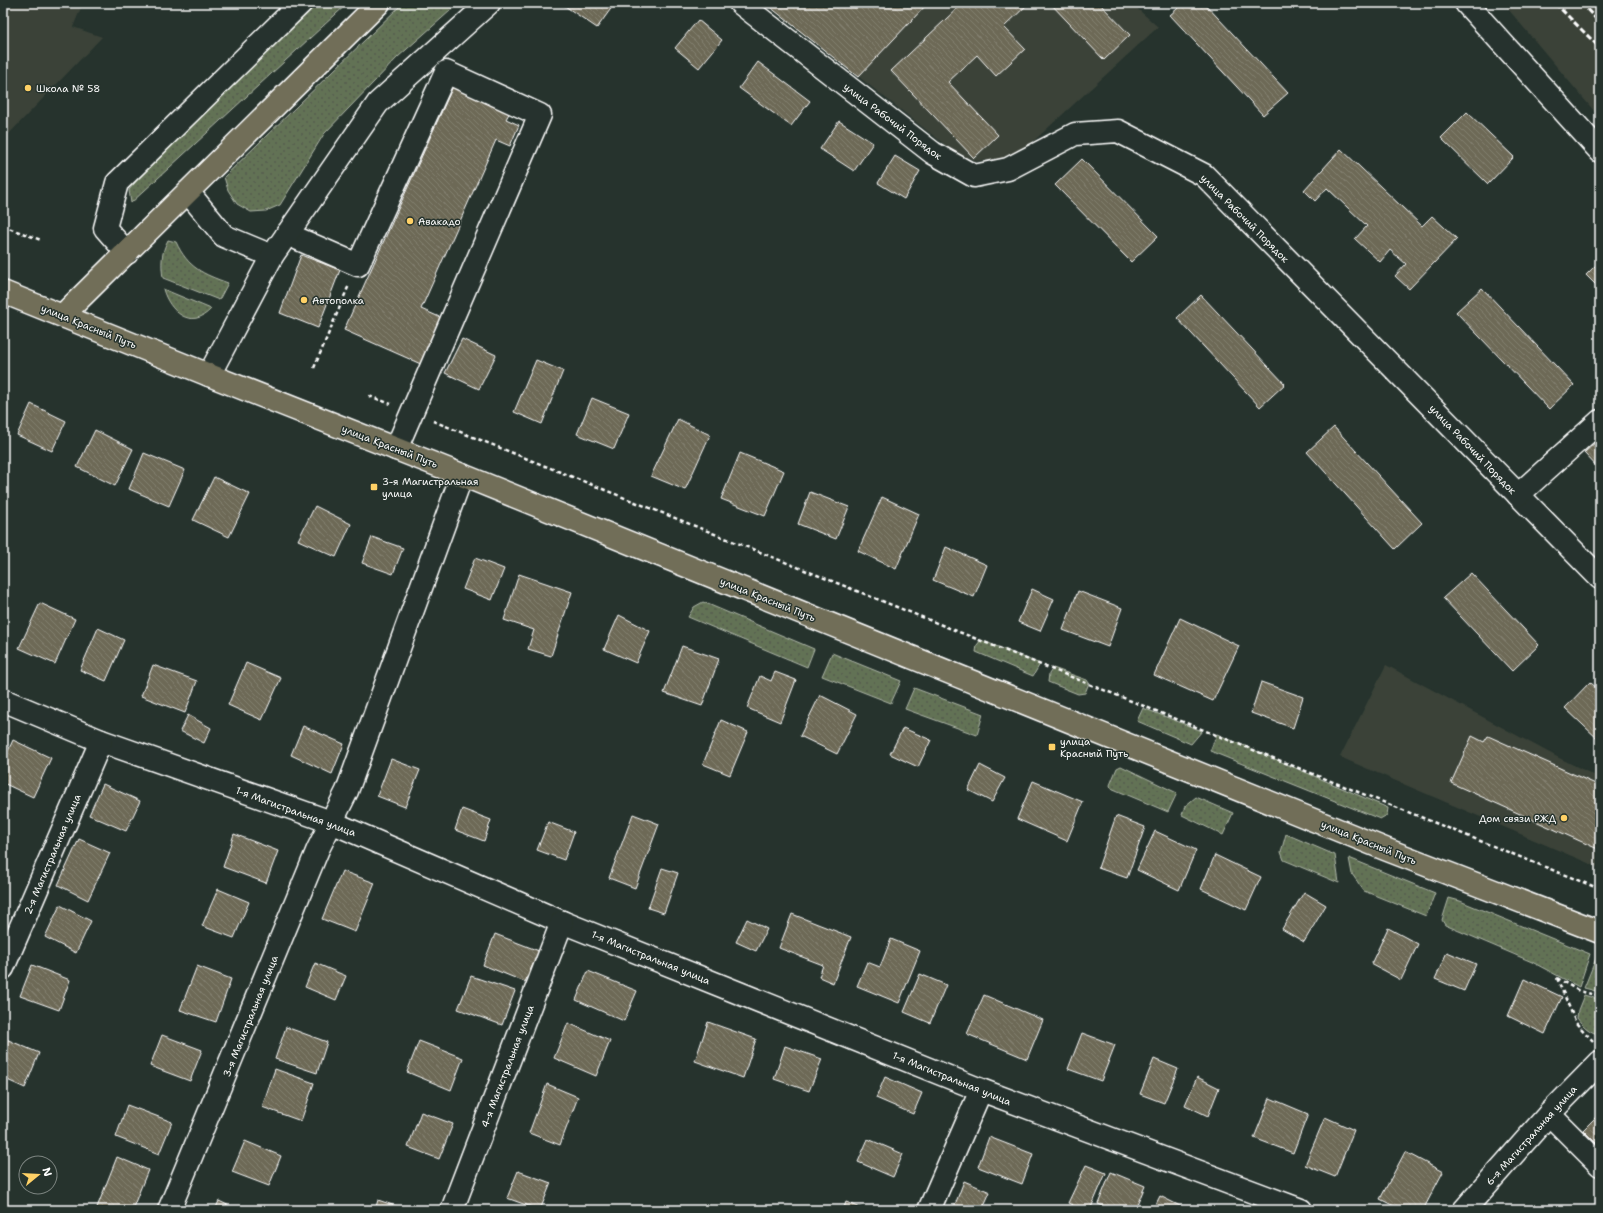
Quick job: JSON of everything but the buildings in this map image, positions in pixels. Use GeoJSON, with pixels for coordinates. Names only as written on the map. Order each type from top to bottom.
{"type":"FeatureCollection","features":[{"type":"Feature","properties":{"kind":"main road"},"geometry":{"type":"LineString","coordinates":[[63,315],[379,3]]}},
{"type":"Feature","properties":{"kind":"main road","name":"улица Красный Путь"},"geometry":{"type":"LineString","coordinates":[[3,292],[462,475],[1385,849],[1600,932]]}},
{"type":"Feature","properties":{"kind":"street"},"geometry":{"type":"LineString","coordinates":[[127,253],[105,228],[117,183],[301,3]]}},
{"type":"Feature","properties":{"kind":"street"},"geometry":{"type":"LineString","coordinates":[[208,375],[272,256],[378,103],[489,3]]}},
{"type":"Feature","properties":{"kind":"street","name":"улица Рабочий Порядок"},"geometry":{"type":"LineString","coordinates":[[740,3],[933,153],[974,176],[1008,169],[1075,134],[1118,131],[1204,175],[1600,578]]}},
{"type":"Feature","properties":{"kind":"street"},"geometry":{"type":"LineString","coordinates":[[1466,3],[1600,152]]}},
{"type":"Feature","properties":{"kind":"street"},"geometry":{"type":"LineString","coordinates":[[287,234],[358,265],[446,72],[540,115],[396,449]]}},
{"type":"Feature","properties":{"kind":"street"},"geometry":{"type":"LineString","coordinates":[[406,78],[437,92]]}},
{"type":"Feature","properties":{"kind":"street"},"geometry":{"type":"LineString","coordinates":[[188,192],[224,236],[272,256]]}},
{"type":"Feature","properties":{"kind":"street"},"geometry":{"type":"LineString","coordinates":[[1518,495],[1600,421]]}},
{"type":"Feature","properties":{"kind":"street","name":"3-я Магистральная улица"},"geometry":{"type":"LineString","coordinates":[[169,1210],[318,849],[347,791],[462,475]]}},
{"type":"Feature","properties":{"kind":"street","name":"1-я Магистральная улица"},"geometry":{"type":"LineString","coordinates":[[3,700],[101,741],[331,822],[562,922],[981,1090],[1301,1210]]}},
{"type":"Feature","properties":{"kind":"street","name":"2-я Магистральная улица"},"geometry":{"type":"LineString","coordinates":[[3,968],[101,741]]}},
{"type":"Feature","properties":{"kind":"street","name":"4-я Магистральная улица"},"geometry":{"type":"LineString","coordinates":[[452,1210],[562,922]]}},
{"type":"Feature","properties":{"kind":"street","name":"6-я Магистральная улица"},"geometry":{"type":"LineString","coordinates":[[1464,1210],[1549,1114],[1598,1053]]}},
{"type":"Feature","properties":{"kind":"street"},"geometry":{"type":"LineString","coordinates":[[929,1210],[981,1090]]}},
{"type":"Feature","properties":{"kind":"street"},"geometry":{"type":"LineString","coordinates":[[1549,1114],[1600,1165]]}},
{"type":"Feature","properties":{"kind":"path"},"geometry":{"type":"LineString","coordinates":[[3,226],[41,240]]}},
{"type":"Feature","properties":{"kind":"path"},"geometry":{"type":"LineString","coordinates":[[314,368],[358,265]]}},
{"type":"Feature","properties":{"kind":"path"},"geometry":{"type":"LineString","coordinates":[[369,396],[1600,889]]}},
{"type":"Feature","properties":{"kind":"path"},"geometry":{"type":"LineString","coordinates":[[1598,1053],[1576,1023],[1557,978],[1579,991],[1600,996]]}},
{"type":"Feature","properties":{"kind":"shaded area","name":"Школа № 58"},"geometry":{"type":"Polygon","coordinates":[[[3,3],[83,3],[73,27],[102,37],[3,140],[3,3]]]}},
{"type":"Feature","properties":{"kind":"shaded area"},"geometry":{"type":"Polygon","coordinates":[[[765,3],[1131,3],[1158,27],[1014,159],[976,161],[954,152],[765,3]]]}},
{"type":"Feature","properties":{"kind":"shaded area"},"geometry":{"type":"Polygon","coordinates":[[[1503,3],[1600,3],[1600,118],[1503,3]]]}},
{"type":"Feature","properties":{"kind":"shaded area"},"geometry":{"type":"Polygon","coordinates":[[[1386,665],[1559,758],[1600,778],[1600,868],[1340,757],[1386,665]]]}},
{"type":"Feature","properties":{"kind":"green space"},"geometry":{"type":"Polygon","coordinates":[[[311,3],[348,3],[131,203],[129,190],[151,163],[311,3]]]}},
{"type":"Feature","properties":{"kind":"green space"},"geometry":{"type":"Polygon","coordinates":[[[403,3],[459,3],[398,57],[324,134],[280,205],[266,211],[251,212],[237,204],[228,190],[224,177],[403,3]]]}},
{"type":"Feature","properties":{"kind":"green space"},"geometry":{"type":"Polygon","coordinates":[[[168,240],[176,242],[186,258],[197,269],[228,283],[219,300],[163,278],[162,259],[168,240]]]}},
{"type":"Feature","properties":{"kind":"green space"},"geometry":{"type":"Polygon","coordinates":[[[163,289],[211,309],[196,318],[182,316],[170,304],[163,289]]]}},
{"type":"Feature","properties":{"kind":"green space"},"geometry":{"type":"Polygon","coordinates":[[[703,602],[814,649],[807,667],[688,617],[694,607],[703,602]]]}},
{"type":"Feature","properties":{"kind":"green space"},"geometry":{"type":"Polygon","coordinates":[[[981,640],[1040,664],[1033,676],[976,652],[977,645],[981,640]]]}},
{"type":"Feature","properties":{"kind":"green space"},"geometry":{"type":"Polygon","coordinates":[[[832,653],[901,681],[891,703],[822,676],[832,653]]]}},
{"type":"Feature","properties":{"kind":"green space"},"geometry":{"type":"Polygon","coordinates":[[[1053,668],[1087,680],[1089,683],[1085,693],[1078,694],[1048,682],[1049,674],[1053,668]]]}},
{"type":"Feature","properties":{"kind":"green space"},"geometry":{"type":"Polygon","coordinates":[[[914,688],[983,714],[977,735],[905,709],[914,688]]]}},
{"type":"Feature","properties":{"kind":"green space"},"geometry":{"type":"Polygon","coordinates":[[[1143,708],[1202,731],[1191,744],[1137,721],[1143,708]]]}},
{"type":"Feature","properties":{"kind":"green space"},"geometry":{"type":"Polygon","coordinates":[[[1217,734],[1388,808],[1387,815],[1380,819],[1210,751],[1217,734]]]}},
{"type":"Feature","properties":{"kind":"green space"},"geometry":{"type":"Polygon","coordinates":[[[1121,766],[1177,793],[1168,812],[1111,788],[1110,785],[1117,768],[1121,766]]]}},
{"type":"Feature","properties":{"kind":"green space"},"geometry":{"type":"Polygon","coordinates":[[[1196,797],[1233,813],[1223,835],[1182,815],[1185,806],[1196,797]]]}},
{"type":"Feature","properties":{"kind":"green space"},"geometry":{"type":"Polygon","coordinates":[[[1286,834],[1335,855],[1339,883],[1284,860],[1281,852],[1286,834]]]}},
{"type":"Feature","properties":{"kind":"green space"},"geometry":{"type":"Polygon","coordinates":[[[1349,858],[1435,893],[1426,916],[1364,891],[1352,874],[1349,858]]]}},
{"type":"Feature","properties":{"kind":"green space"},"geometry":{"type":"Polygon","coordinates":[[[1449,898],[1460,901],[1590,954],[1579,987],[1532,962],[1445,925],[1442,920],[1449,898]]]}},
{"type":"Feature","properties":{"kind":"green space"},"geometry":{"type":"Polygon","coordinates":[[[1597,956],[1600,958],[1600,992],[1584,988],[1597,956]]]}},
{"type":"Feature","properties":{"kind":"green space"},"geometry":{"type":"Polygon","coordinates":[[[1584,995],[1600,1000],[1600,1034],[1590,1031],[1577,1018],[1578,1010],[1584,995]]]}},
{"type":"Feature","properties":{"kind":"railway"},"geometry":{"type":"LineString","coordinates":[[1555,3],[1600,48]]}},
{"type":"Feature","properties":{"kind":"railway"},"geometry":{"type":"LineString","coordinates":[[1581,3],[1600,23]]}},
{"type":"Feature","properties":{"kind":"place","name":"Школа № 58"},"geometry":{"type":"Point","coordinates":[28,88]}},
{"type":"Feature","properties":{"kind":"place","name":"Авакадо"},"geometry":{"type":"Point","coordinates":[410,221]}},
{"type":"Feature","properties":{"kind":"place","name":"Автополка"},"geometry":{"type":"Point","coordinates":[304,300]}},
{"type":"Feature","properties":{"kind":"place","name":"3-я Магистральная улица"},"geometry":{"type":"Point","coordinates":[374,487]}},
{"type":"Feature","properties":{"kind":"place","name":"улица Красный Путь"},"geometry":{"type":"Point","coordinates":[1052,747]}},
{"type":"Feature","properties":{"kind":"place","name":"Дом связи РЖД"},"geometry":{"type":"Point","coordinates":[1564,818]}}]}
